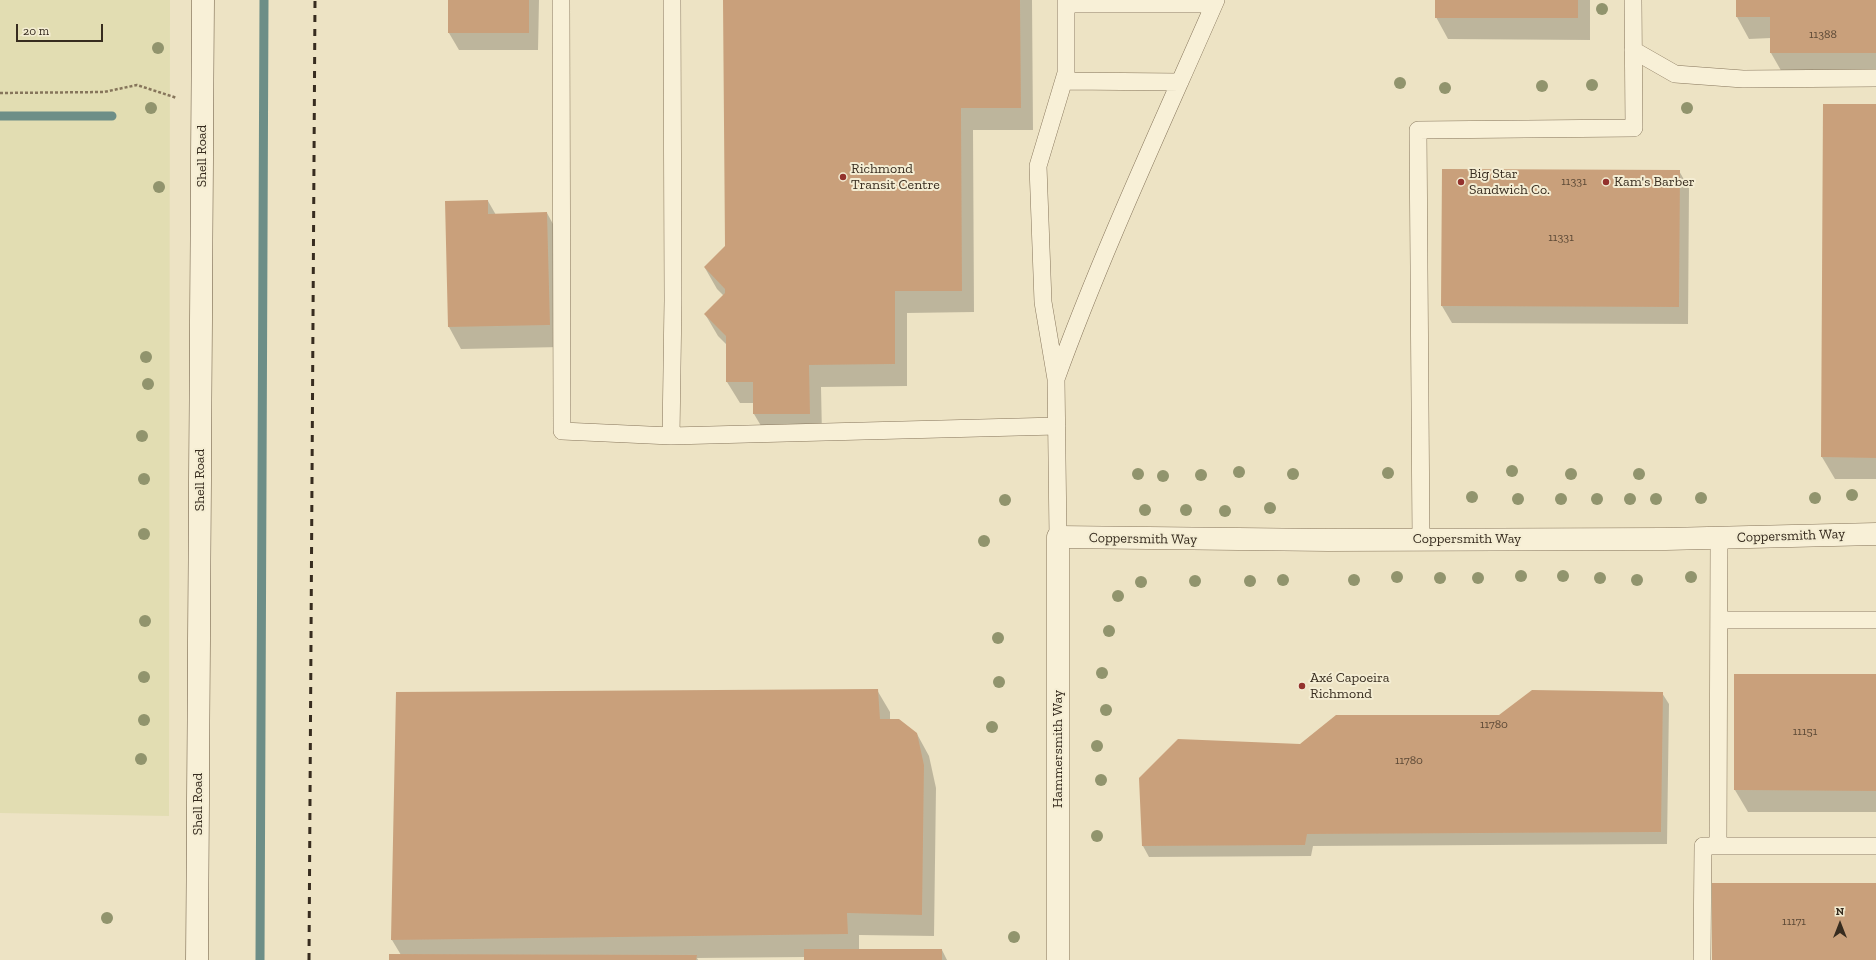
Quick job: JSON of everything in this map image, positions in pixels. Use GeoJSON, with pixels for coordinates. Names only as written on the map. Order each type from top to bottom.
{"type":"FeatureCollection","features":[{"type":"Feature","properties":{"kind":"street","name":"Shell Road"},"geometry":{"type":"LineString","coordinates":[[197,960],[203,0]]}},
{"type":"Feature","properties":{"kind":"street","name":"Coppersmith Way"},"geometry":{"type":"LineString","coordinates":[[1058,537],[1421,540],[1719,539],[1876,534]]}},
{"type":"Feature","properties":{"kind":"street","name":"Hammersmith Way"},"geometry":{"type":"LineString","coordinates":[[1058,537],[1058,960]]}},
{"type":"Feature","properties":{"kind":"lane"},"geometry":{"type":"LineString","coordinates":[[561,0],[562,431],[671,436],[1056,426]]}},
{"type":"Feature","properties":{"kind":"lane"},"geometry":{"type":"LineString","coordinates":[[671,436],[673,300],[672,0]]}},
{"type":"Feature","properties":{"kind":"lane"},"geometry":{"type":"LineString","coordinates":[[1421,540],[1418,130],[1634,128],[1632,50],[1633,0]]}},
{"type":"Feature","properties":{"kind":"lane"},"geometry":{"type":"LineString","coordinates":[[1056,379],[1081,312],[1121,214],[1215,2],[1066,2],[1066,73],[1038,166],[1043,302],[1056,379],[1058,537]]}},
{"type":"Feature","properties":{"kind":"lane"},"geometry":{"type":"LineString","coordinates":[[1632,50],[1675,74],[1743,79],[1876,78]]}},
{"type":"Feature","properties":{"kind":"lane"},"geometry":{"type":"LineString","coordinates":[[1064,81],[1180,82]]}},
{"type":"Feature","properties":{"kind":"lane"},"geometry":{"type":"LineString","coordinates":[[1718,846],[1719,539]]}},
{"type":"Feature","properties":{"kind":"lane"},"geometry":{"type":"LineString","coordinates":[[1719,620],[1876,620]]}},
{"type":"Feature","properties":{"kind":"lane"},"geometry":{"type":"LineString","coordinates":[[1702,960],[1703,846],[1876,846]]}},
{"type":"Feature","properties":{"kind":"path"},"geometry":{"type":"LineString","coordinates":[[0,93],[104,92],[137,85],[202,104]]}},
{"type":"Feature","properties":{"kind":"shaded area"},"geometry":{"type":"Polygon","coordinates":[[[0,0],[170,0],[169,816],[0,813],[0,0]]]}},
{"type":"Feature","properties":{"kind":"building"},"geometry":{"type":"Polygon","coordinates":[[[448,0],[529,0],[529,33],[448,33],[448,0]]]}},
{"type":"Feature","properties":{"kind":"building","name":"Richmond Transit Centre"},"geometry":{"type":"Polygon","coordinates":[[[723,0],[1020,0],[1021,108],[961,108],[962,291],[895,291],[895,364],[809,365],[810,414],[753,414],[753,382],[726,382],[726,336],[704,314],[725,293],[725,289],[704,267],[725,246],[723,0]]]}},
{"type":"Feature","properties":{"kind":"building"},"geometry":{"type":"Polygon","coordinates":[[[1435,0],[1578,0],[1578,18],[1435,18],[1435,0]]]}},
{"type":"Feature","properties":{"kind":"building"},"geometry":{"type":"Polygon","coordinates":[[[1736,0],[1876,0],[1876,53],[1770,53],[1770,17],[1736,17],[1736,0]]]}},
{"type":"Feature","properties":{"kind":"building"},"geometry":{"type":"Polygon","coordinates":[[[1823,104],[1876,104],[1876,458],[1821,457],[1823,104]]]}},
{"type":"Feature","properties":{"kind":"building"},"geometry":{"type":"Polygon","coordinates":[[[1442,169],[1680,170],[1679,307],[1441,306],[1442,169]]]}},
{"type":"Feature","properties":{"kind":"building"},"geometry":{"type":"Polygon","coordinates":[[[488,200],[488,214],[547,212],[550,325],[448,327],[445,201],[488,200]]]}},
{"type":"Feature","properties":{"kind":"building"},"geometry":{"type":"Polygon","coordinates":[[[1734,674],[1876,674],[1876,791],[1734,790],[1734,674]]]}},
{"type":"Feature","properties":{"kind":"building"},"geometry":{"type":"Polygon","coordinates":[[[878,689],[880,719],[899,719],[917,733],[924,765],[922,915],[847,913],[848,934],[391,940],[396,692],[878,689]]]}},
{"type":"Feature","properties":{"kind":"building"},"geometry":{"type":"Polygon","coordinates":[[[1532,690],[1663,692],[1661,832],[1307,834],[1305,845],[1142,846],[1139,778],[1178,739],[1300,744],[1336,715],[1499,715],[1532,690]]]}},
{"type":"Feature","properties":{"kind":"building"},"geometry":{"type":"Polygon","coordinates":[[[1712,883],[1876,883],[1876,960],[1712,960],[1712,883]]]}},
{"type":"Feature","properties":{"kind":"building"},"geometry":{"type":"Polygon","coordinates":[[[804,949],[942,949],[942,960],[804,960],[804,949]]]}},
{"type":"Feature","properties":{"kind":"building"},"geometry":{"type":"Polygon","coordinates":[[[389,954],[697,955],[696,960],[389,960],[389,954]]]}},
{"type":"Feature","properties":{"kind":"waterway"},"geometry":{"type":"LineString","coordinates":[[260,960],[264,0]]}},
{"type":"Feature","properties":{"kind":"waterway"},"geometry":{"type":"LineString","coordinates":[[0,116],[112,116]]}},
{"type":"Feature","properties":{"kind":"railway"},"geometry":{"type":"LineString","coordinates":[[309,960],[315,0]]}},
{"type":"Feature","properties":{"kind":"place","name":"Richmond Transit Centre"},"geometry":{"type":"Point","coordinates":[843,177]}},
{"type":"Feature","properties":{"kind":"place","name":"Big Star Sandwich Co."},"geometry":{"type":"Point","coordinates":[1461,182]}},
{"type":"Feature","properties":{"kind":"place","name":"Kam's Barber"},"geometry":{"type":"Point","coordinates":[1606,182]}},
{"type":"Feature","properties":{"kind":"place","name":"Axé Capoeira Richmond"},"geometry":{"type":"Point","coordinates":[1302,686]}}]}
